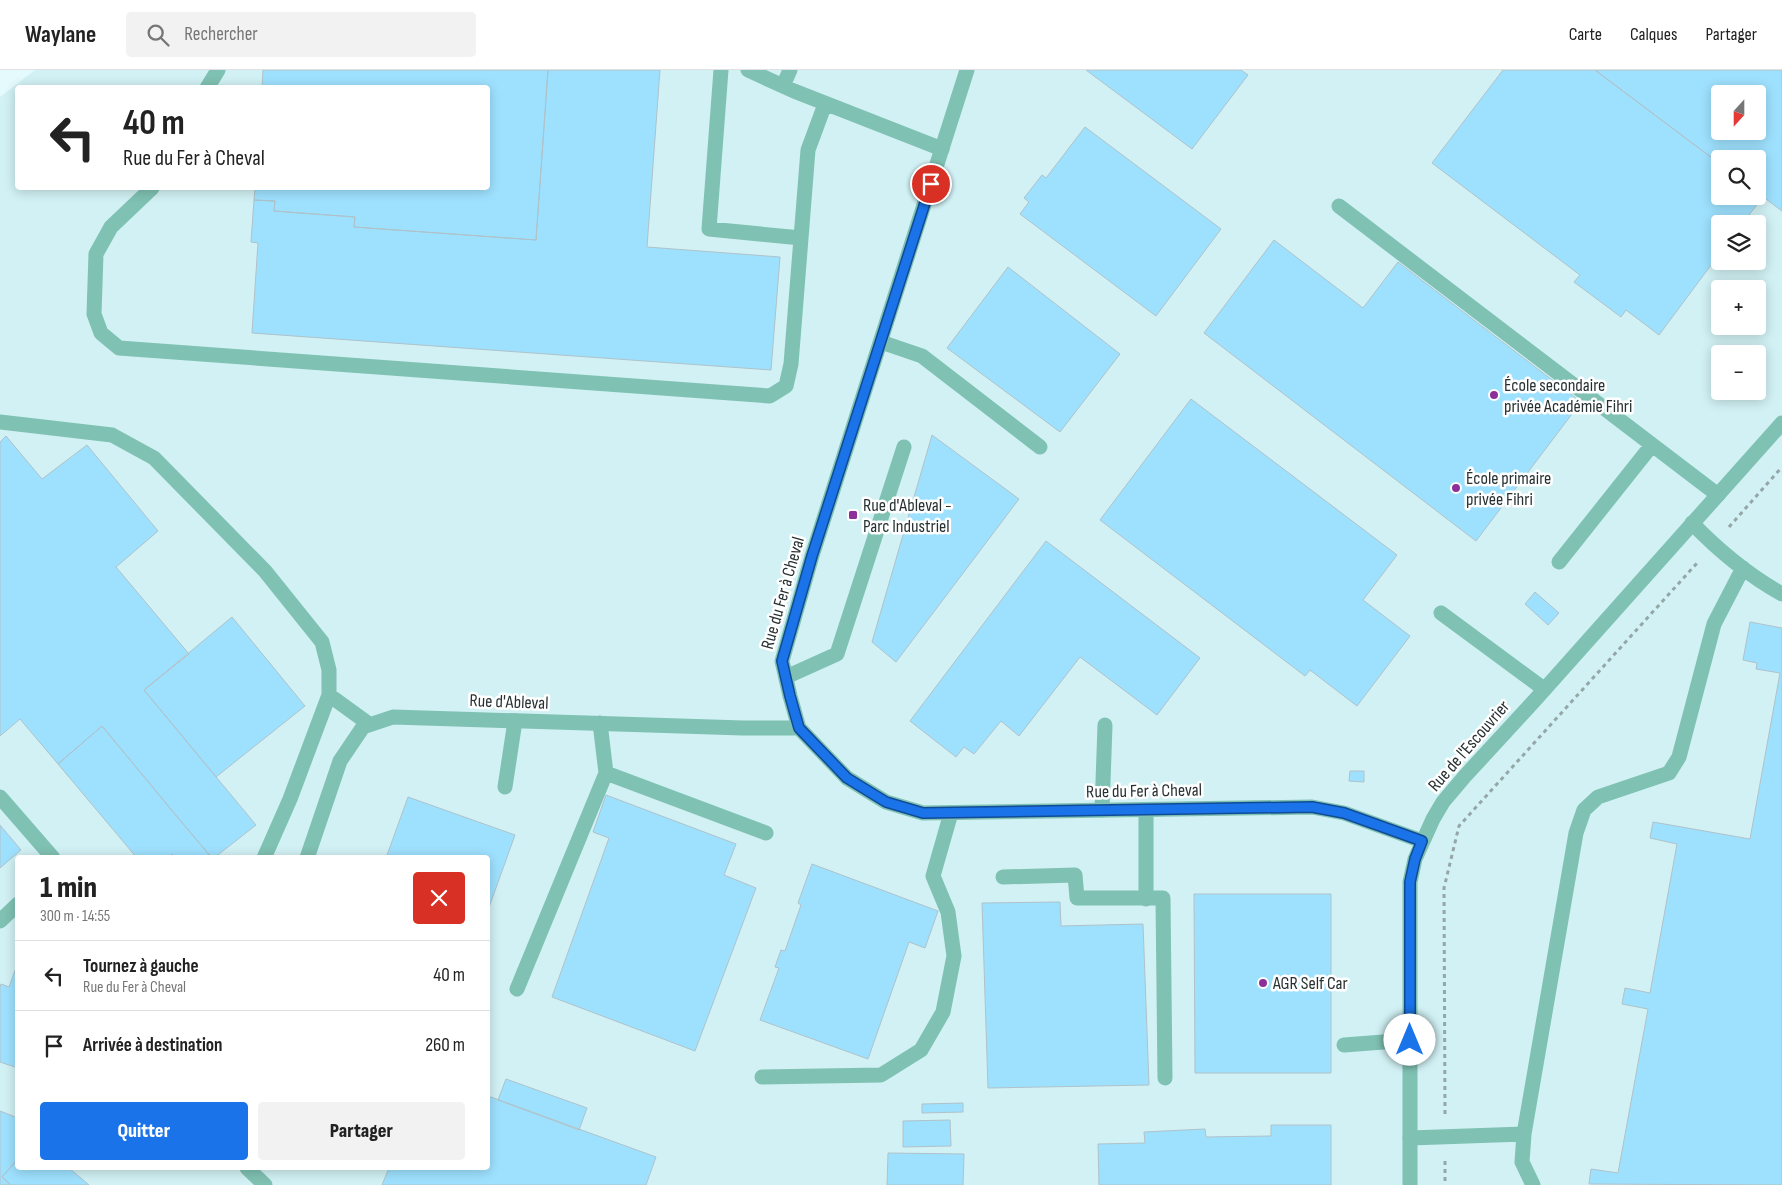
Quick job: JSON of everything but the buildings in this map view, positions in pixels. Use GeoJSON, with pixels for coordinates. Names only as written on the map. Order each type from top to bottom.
{"type":"FeatureCollection","features":[{"type":"Feature","properties":{"kind":"street"},"geometry":{"type":"LineString","coordinates":[[209,85],[218,70]]}},
{"type":"Feature","properties":{"kind":"street"},"geometry":{"type":"LineString","coordinates":[[721,70],[710,229],[801,238]]}},
{"type":"Feature","properties":{"kind":"street"},"geometry":{"type":"LineString","coordinates":[[748,70],[825,104],[942,149]]}},
{"type":"Feature","properties":{"kind":"street"},"geometry":{"type":"LineString","coordinates":[[783,86],[790,70]]}},
{"type":"Feature","properties":{"kind":"street","name":"Rue du Fer à Cheval"},"geometry":{"type":"LineString","coordinates":[[967,70],[812,556],[782,661],[799,728],[847,778],[886,802],[923,813],[1312,807],[1344,813],[1422,841]]}},
{"type":"Feature","properties":{"kind":"street"},"geometry":{"type":"LineString","coordinates":[[150,190],[111,227],[96,254],[94,314],[101,333],[119,348],[770,396],[786,386],[791,364],[808,150],[825,104]]}},
{"type":"Feature","properties":{"kind":"street"},"geometry":{"type":"LineString","coordinates":[[1339,206],[1718,495]]}},
{"type":"Feature","properties":{"kind":"street"},"geometry":{"type":"LineString","coordinates":[[881,342],[922,356],[1040,447]]}},
{"type":"Feature","properties":{"kind":"street"},"geometry":{"type":"LineString","coordinates":[[0,422],[112,435],[154,458],[265,571],[322,642],[329,670],[329,695],[290,799],[265,855]]}},
{"type":"Feature","properties":{"kind":"street","name":"Rue de l'Escouvrier"},"geometry":{"type":"LineString","coordinates":[[1410,1185],[1410,882],[1415,859],[1422,841],[1448,796],[1465,776],[1782,423]]}},
{"type":"Feature","properties":{"kind":"street"},"geometry":{"type":"LineString","coordinates":[[1558,562],[1652,444]]}},
{"type":"Feature","properties":{"kind":"street"},"geometry":{"type":"LineString","coordinates":[[786,677],[837,654],[904,447]]}},
{"type":"Feature","properties":{"kind":"street"},"geometry":{"type":"LineString","coordinates":[[1692,523],[1713,545],[1756,579],[1782,594]]}},
{"type":"Feature","properties":{"kind":"street"},"geometry":{"type":"LineString","coordinates":[[1533,1185],[1522,1162],[1524,1134],[1576,833],[1584,810],[1598,797],[1669,774],[1679,757],[1714,624],[1743,568]]}},
{"type":"Feature","properties":{"kind":"street"},"geometry":{"type":"LineString","coordinates":[[1441,613],[1544,689]]}},
{"type":"Feature","properties":{"kind":"street"},"geometry":{"type":"LineString","coordinates":[[308,855],[340,761],[363,727],[369,724],[329,695]]}},
{"type":"Feature","properties":{"kind":"street","name":"Rue d'Ableval"},"geometry":{"type":"LineString","coordinates":[[369,724],[393,717],[799,728]]}},
{"type":"Feature","properties":{"kind":"street"},"geometry":{"type":"LineString","coordinates":[[505,787],[515,721]]}},
{"type":"Feature","properties":{"kind":"street"},"geometry":{"type":"LineString","coordinates":[[517,989],[606,773],[600,723]]}},
{"type":"Feature","properties":{"kind":"street"},"geometry":{"type":"LineString","coordinates":[[1102,810],[1105,725]]}},
{"type":"Feature","properties":{"kind":"street"},"geometry":{"type":"LineString","coordinates":[[606,773],[766,833]]}},
{"type":"Feature","properties":{"kind":"street"},"geometry":{"type":"LineString","coordinates":[[0,797],[50,855]]}},
{"type":"Feature","properties":{"kind":"street"},"geometry":{"type":"LineString","coordinates":[[1146,810],[1146,899]]}},
{"type":"Feature","properties":{"kind":"street"},"geometry":{"type":"LineString","coordinates":[[762,1076],[880,1076],[921,1050],[943,1012],[954,956],[948,912],[933,876],[951,813]]}},
{"type":"Feature","properties":{"kind":"street"},"geometry":{"type":"LineString","coordinates":[[1004,877],[1075,875],[1077,898],[1163,898],[1164,1078]]}},
{"type":"Feature","properties":{"kind":"street"},"geometry":{"type":"LineString","coordinates":[[0,921],[15,907]]}},
{"type":"Feature","properties":{"kind":"street"},"geometry":{"type":"LineString","coordinates":[[1344,1045],[1410,1040]]}},
{"type":"Feature","properties":{"kind":"street"},"geometry":{"type":"LineString","coordinates":[[1410,1138],[1524,1134]]}},
{"type":"Feature","properties":{"kind":"street"},"geometry":{"type":"LineString","coordinates":[[249,1170],[265,1185]]}},
{"type":"Feature","properties":{"kind":"path"},"geometry":{"type":"LineString","coordinates":[[1445,1185],[1444,888],[1459,826],[1782,467]]}},
{"type":"Feature","properties":{"kind":"shaded area"},"geometry":{"type":"Polygon","coordinates":[[[35,70],[1782,70],[1782,1185],[0,1185],[0,97],[15,85],[15,190],[490,190],[490,85],[16,85],[35,70]]]}},
{"type":"Feature","properties":{"kind":"place","name":"École secondaire privée Académie Fihri"},"geometry":{"type":"Point","coordinates":[1494,395]}},
{"type":"Feature","properties":{"kind":"place","name":"École primaire privée Fihri"},"geometry":{"type":"Point","coordinates":[1456,488]}},
{"type":"Feature","properties":{"kind":"place","name":"Rue d'Ableval - Parc Industriel"},"geometry":{"type":"Point","coordinates":[853,515]}},
{"type":"Feature","properties":{"kind":"place","name":"AGR Self Car"},"geometry":{"type":"Point","coordinates":[1263,983]}},
{"type":"Feature","properties":{"kind":"route"},"geometry":{"type":"LineString","coordinates":[[931,184],[812,556],[782,661],[799,728],[847,778],[886,802],[923,813],[1312,807],[1344,813],[1422,841],[1415,859],[1410,882],[1410,1040]]}}]}
